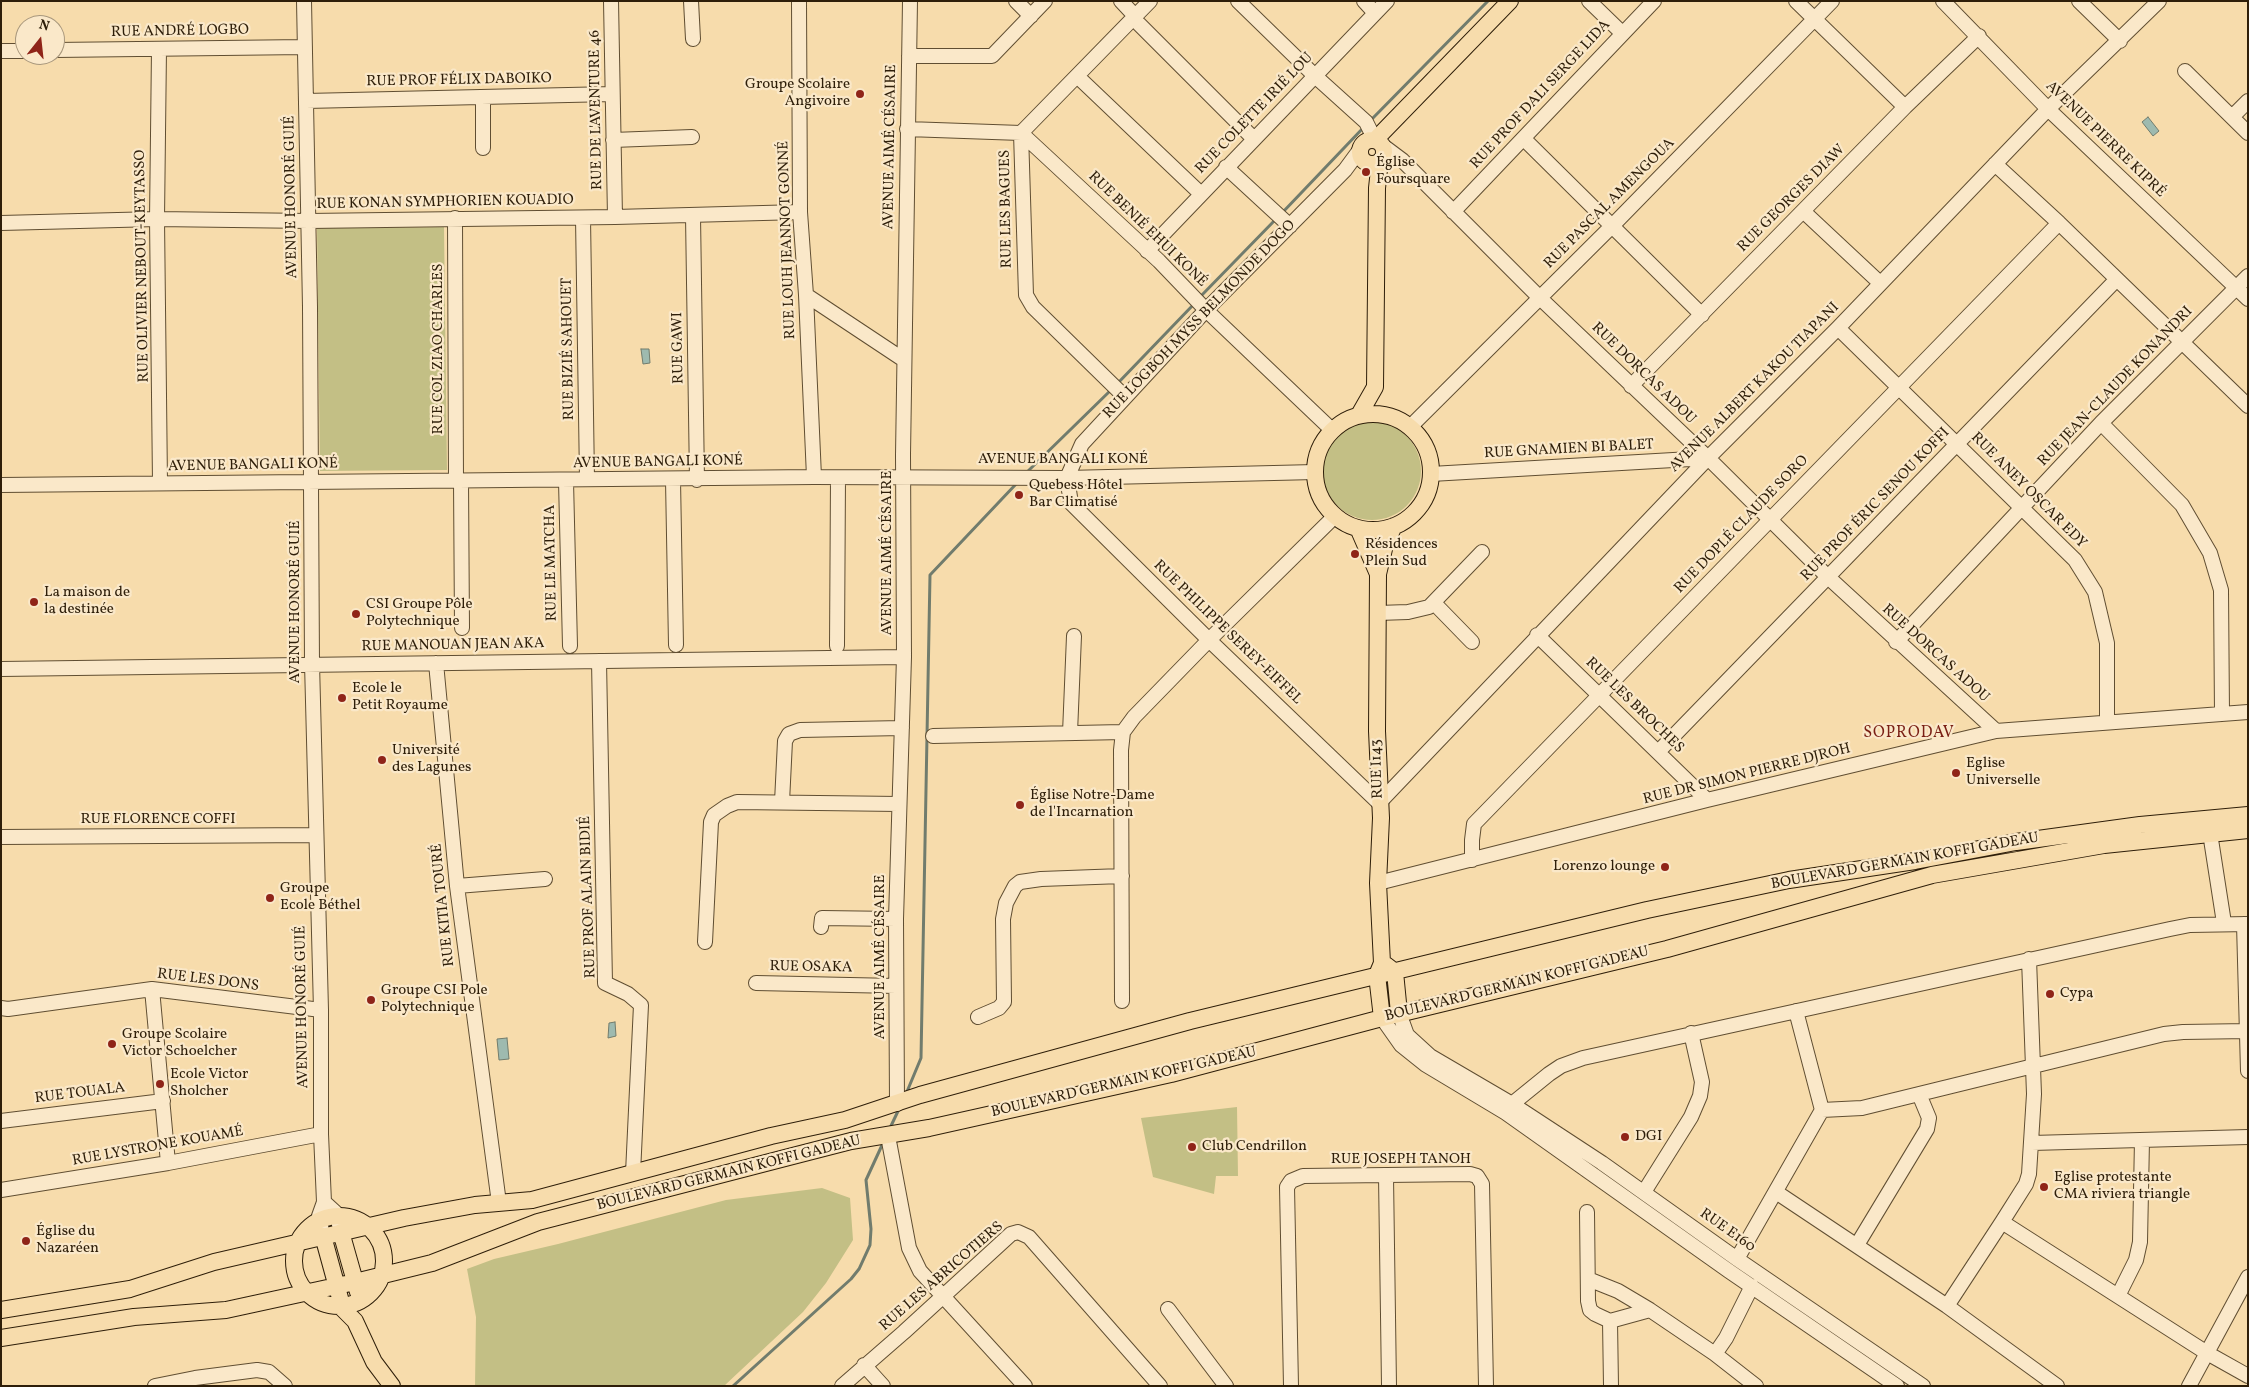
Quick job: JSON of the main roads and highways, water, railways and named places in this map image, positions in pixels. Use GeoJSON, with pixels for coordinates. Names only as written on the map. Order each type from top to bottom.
{"type":"FeatureCollection","features":[{"type":"Feature","properties":{"kind":"main road","name":"RUE LOGBOH MYSS BELMONDE DOGO"},"geometry":{"type":"LineString","coordinates":[[1375,387],[1377,188],[1369,142],[1510,1]]}},
{"type":"Feature","properties":{"kind":"main road"},"geometry":{"type":"LineString","coordinates":[[1359,415],[1375,387]]}},
{"type":"Feature","properties":{"kind":"main road"},"geometry":{"type":"LineString","coordinates":[[1375,387],[1392,417]]}},
{"type":"Feature","properties":{"kind":"main road"},"geometry":{"type":"LineString","coordinates":[[1376,414],[1392,417],[1410,427],[1421,439],[1429,456],[1431,474],[1428,491],[1420,506],[1409,518],[1394,526],[1382,529],[1358,528],[1335,516],[1321,497],[1316,486],[1315,472],[1321,446],[1332,430],[1344,421],[1359,415],[1376,414]]}},
{"type":"Feature","properties":{"kind":"main road","name":"RUE I143"},"geometry":{"type":"LineString","coordinates":[[1385,970],[1374,824],[1379,803],[1377,731],[1378,574],[1385,544],[1394,526]]}},
{"type":"Feature","properties":{"kind":"main road","name":"RUE I143"},"geometry":{"type":"LineString","coordinates":[[1358,528],[1378,574]]}},
{"type":"Feature","properties":{"kind":"main road","name":"BOULEVARD GERMAIN KOFFI GADEAU"},"geometry":{"type":"LineString","coordinates":[[1,1310],[130,1289],[214,1262],[298,1242],[322,1228],[339,1224],[368,1226],[475,1205],[532,1200],[771,1136],[846,1120],[920,1095],[1006,1070],[1385,970],[1647,910],[1789,880],[1915,861],[2025,841],[2170,822],[2248,815]]}},
{"type":"Feature","properties":{"kind":"main road","name":"BOULEVARD GERMAIN KOFFI GADEAU"},"geometry":{"type":"LineString","coordinates":[[1,1338],[134,1317],[226,1310],[382,1276],[432,1263],[538,1222],[851,1141],[888,1136],[1171,1074],[1386,1024],[1399,1014],[1667,949],[1932,875],[2064,851],[2248,830]]}},
{"type":"Feature","properties":{"kind":"main road"},"geometry":{"type":"LineString","coordinates":[[1385,970],[1399,1014]]}},
{"type":"Feature","properties":{"kind":"main road"},"geometry":{"type":"LineString","coordinates":[[1385,970],[1386,1024]]}},
{"type":"Feature","properties":{"kind":"main road"},"geometry":{"type":"LineString","coordinates":[[339,1224],[361,1306],[355,1321]]}},
{"type":"Feature","properties":{"kind":"main road"},"geometry":{"type":"LineString","coordinates":[[298,1242],[295,1253],[295,1267],[299,1280],[308,1292],[324,1302],[342,1305],[359,1300],[374,1289],[382,1276],[384,1257],[382,1247],[368,1226]]}},
{"type":"Feature","properties":{"kind":"main road"},"geometry":{"type":"LineString","coordinates":[[322,1228],[343,1310],[355,1321],[374,1362],[392,1386]]}},
{"type":"Feature","properties":{"kind":"waterway"},"geometry":{"type":"LineString","coordinates":[[1370,121],[1488,1]]}},
{"type":"Feature","properties":{"kind":"waterway"},"geometry":{"type":"LineString","coordinates":[[1282,213],[1364,127]]}},
{"type":"Feature","properties":{"kind":"waterway"},"geometry":{"type":"LineString","coordinates":[[1200,297],[1276,219]]}},
{"type":"Feature","properties":{"kind":"waterway"},"geometry":{"type":"LineString","coordinates":[[1117,384],[1194,304]]}},
{"type":"Feature","properties":{"kind":"waterway"},"geometry":{"type":"LineString","coordinates":[[1026,473],[1111,390]]}},
{"type":"Feature","properties":{"kind":"waterway"},"geometry":{"type":"LineString","coordinates":[[906,1094],[921,1058],[930,575],[1017,483]]}},
{"type":"Feature","properties":{"kind":"waterway"},"geometry":{"type":"LineString","coordinates":[[890,1128],[899,1109]]}},
{"type":"Feature","properties":{"kind":"waterway"},"geometry":{"type":"LineString","coordinates":[[733,1386],[851,1279],[859,1269],[870,1245],[871,1229],[866,1180],[883,1143]]}},
{"type":"Feature","properties":{"kind":"place","name":"Groupe Scolaire Angivoire"},"geometry":{"type":"Point","coordinates":[860,94]}},
{"type":"Feature","properties":{"kind":"place","name":"Église Foursquare"},"geometry":{"type":"Point","coordinates":[1366,172]}},
{"type":"Feature","properties":{"kind":"place","name":"Quebess Hôtel Bar Climatisé"},"geometry":{"type":"Point","coordinates":[1019,495]}},
{"type":"Feature","properties":{"kind":"place","name":"Résidences Plein Sud"},"geometry":{"type":"Point","coordinates":[1355,554]}},
{"type":"Feature","properties":{"kind":"place","name":"La maison de la destinée"},"geometry":{"type":"Point","coordinates":[34,602]}},
{"type":"Feature","properties":{"kind":"place","name":"CSI Groupe Pôle Polytechnique"},"geometry":{"type":"Point","coordinates":[356,614]}},
{"type":"Feature","properties":{"kind":"place","name":"Ecole le Petit Royaume"},"geometry":{"type":"Point","coordinates":[342,698]}},
{"type":"Feature","properties":{"kind":"place","name":"Université des Lagunes"},"geometry":{"type":"Point","coordinates":[382,760]}},
{"type":"Feature","properties":{"kind":"place","name":"Eglise Universelle"},"geometry":{"type":"Point","coordinates":[1956,773]}},
{"type":"Feature","properties":{"kind":"place","name":"Église Notre-Dame de l'Incarnation"},"geometry":{"type":"Point","coordinates":[1020,805]}},
{"type":"Feature","properties":{"kind":"place","name":"Lorenzo lounge"},"geometry":{"type":"Point","coordinates":[1665,867]}},
{"type":"Feature","properties":{"kind":"place","name":"Groupe Ecole Béthel"},"geometry":{"type":"Point","coordinates":[270,898]}},
{"type":"Feature","properties":{"kind":"place","name":"Cypa"},"geometry":{"type":"Point","coordinates":[2050,994]}},
{"type":"Feature","properties":{"kind":"place","name":"Groupe CSI Pole Polytechnique"},"geometry":{"type":"Point","coordinates":[371,1000]}},
{"type":"Feature","properties":{"kind":"place","name":"Groupe Scolaire Victor Schoelcher"},"geometry":{"type":"Point","coordinates":[112,1044]}},
{"type":"Feature","properties":{"kind":"place","name":"Ecole Victor Sholcher"},"geometry":{"type":"Point","coordinates":[160,1084]}},
{"type":"Feature","properties":{"kind":"place","name":"DGI"},"geometry":{"type":"Point","coordinates":[1625,1137]}},
{"type":"Feature","properties":{"kind":"place","name":"Club Cendrillon"},"geometry":{"type":"Point","coordinates":[1192,1147]}},
{"type":"Feature","properties":{"kind":"place","name":"Eglise protestante CMA riviera triangle"},"geometry":{"type":"Point","coordinates":[2044,1187]}},
{"type":"Feature","properties":{"kind":"place","name":"Église du Nazaréen"},"geometry":{"type":"Point","coordinates":[26,1241]}},
{"type":"Feature","properties":{"kind":"district","name":"SOPRODAV"},"geometry":{"type":"Point","coordinates":[1909,734]}}]}
